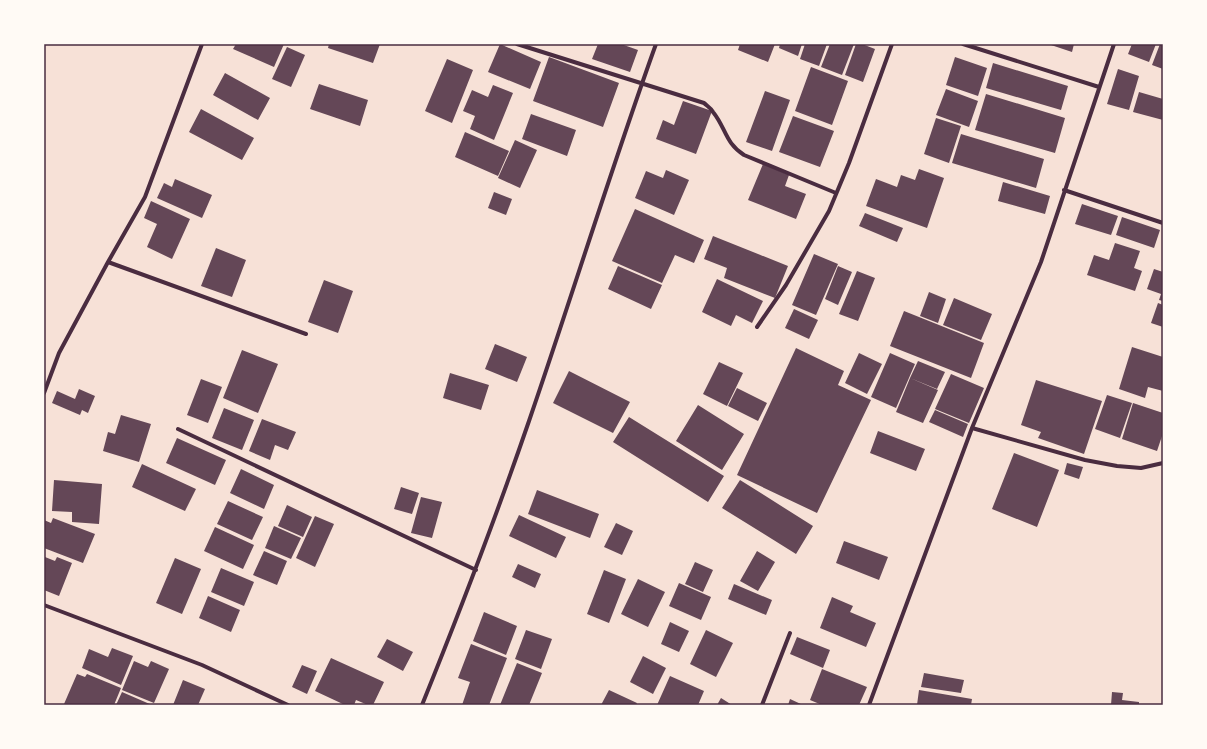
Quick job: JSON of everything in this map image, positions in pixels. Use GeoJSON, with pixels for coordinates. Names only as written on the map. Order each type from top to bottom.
{"type":"FeatureCollection","features":[{"type":"Feature","properties":{"kind":"street"},"geometry":{"type":"LineString","coordinates":[[44,393],[59,353],[145,197],[202,44]]}},
{"type":"Feature","properties":{"kind":"street"},"geometry":{"type":"LineString","coordinates":[[517,44],[704,103],[713,111],[736,150],[744,155],[836,193]]}},
{"type":"Feature","properties":{"kind":"street"},"geometry":{"type":"LineString","coordinates":[[422,705],[476,570],[529,421],[656,44]]}},
{"type":"Feature","properties":{"kind":"street"},"geometry":{"type":"LineString","coordinates":[[757,327],[786,285],[829,211],[849,163],[892,44]]}},
{"type":"Feature","properties":{"kind":"street"},"geometry":{"type":"LineString","coordinates":[[964,44],[1099,88]]}},
{"type":"Feature","properties":{"kind":"street"},"geometry":{"type":"LineString","coordinates":[[869,705],[972,428],[1040,262],[1114,44]]}},
{"type":"Feature","properties":{"kind":"street"},"geometry":{"type":"LineString","coordinates":[[1064,190],[1163,223]]}},
{"type":"Feature","properties":{"kind":"street"},"geometry":{"type":"LineString","coordinates":[[108,262],[306,334]]}},
{"type":"Feature","properties":{"kind":"street"},"geometry":{"type":"LineString","coordinates":[[972,428],[1085,460],[1117,466],[1140,468],[1163,463]]}},
{"type":"Feature","properties":{"kind":"street"},"geometry":{"type":"LineString","coordinates":[[178,429],[476,570]]}},
{"type":"Feature","properties":{"kind":"street"},"geometry":{"type":"LineString","coordinates":[[44,604],[202,665],[288,705]]}},
{"type":"Feature","properties":{"kind":"street"},"geometry":{"type":"LineString","coordinates":[[762,705],[790,633]]}},
{"type":"Feature","properties":{"kind":"building"},"geometry":{"type":"Polygon","coordinates":[[[236,44],[284,44],[274,67],[233,49],[236,44]]]}},
{"type":"Feature","properties":{"kind":"building"},"geometry":{"type":"Polygon","coordinates":[[[329,44],[380,44],[373,63],[328,48],[329,44]]]}},
{"type":"Feature","properties":{"kind":"building"},"geometry":{"type":"Polygon","coordinates":[[[500,44],[541,62],[530,89],[488,72],[500,44]]]}},
{"type":"Feature","properties":{"kind":"building"},"geometry":{"type":"Polygon","coordinates":[[[598,44],[621,44],[638,50],[630,72],[592,59],[598,44]]]}},
{"type":"Feature","properties":{"kind":"building"},"geometry":{"type":"Polygon","coordinates":[[[740,44],[775,44],[768,62],[738,50],[740,44]]]}},
{"type":"Feature","properties":{"kind":"building"},"geometry":{"type":"Polygon","coordinates":[[[780,44],[802,44],[798,56],[779,48],[780,44]]]}},
{"type":"Feature","properties":{"kind":"building"},"geometry":{"type":"Polygon","coordinates":[[[805,44],[827,44],[819,66],[800,59],[805,44]]]}},
{"type":"Feature","properties":{"kind":"building"},"geometry":{"type":"Polygon","coordinates":[[[830,44],[854,44],[842,75],[821,67],[830,44]]]}},
{"type":"Feature","properties":{"kind":"building"},"geometry":{"type":"Polygon","coordinates":[[[856,44],[862,44],[875,49],[863,82],[845,75],[856,44]]]}},
{"type":"Feature","properties":{"kind":"building"},"geometry":{"type":"Polygon","coordinates":[[[1048,44],[1074,44],[1072,52],[1048,44]]]}},
{"type":"Feature","properties":{"kind":"building"},"geometry":{"type":"Polygon","coordinates":[[[1132,44],[1156,44],[1149,62],[1128,54],[1132,44]]]}},
{"type":"Feature","properties":{"kind":"building"},"geometry":{"type":"Polygon","coordinates":[[[1160,44],[1163,44],[1163,69],[1152,65],[1160,44]]]}},
{"type":"Feature","properties":{"kind":"building"},"geometry":{"type":"Polygon","coordinates":[[[287,47],[305,55],[291,87],[272,79],[287,47]]]}},
{"type":"Feature","properties":{"kind":"building"},"geometry":{"type":"Polygon","coordinates":[[[549,57],[619,83],[603,127],[533,101],[549,57]]]}},
{"type":"Feature","properties":{"kind":"building"},"geometry":{"type":"Polygon","coordinates":[[[955,57],[987,68],[978,96],[946,85],[955,57]]]}},
{"type":"Feature","properties":{"kind":"building"},"geometry":{"type":"Polygon","coordinates":[[[447,59],[473,70],[452,123],[425,111],[447,59]]]}},
{"type":"Feature","properties":{"kind":"building"},"geometry":{"type":"Polygon","coordinates":[[[993,63],[1068,86],[1061,110],[986,88],[993,63]]]}},
{"type":"Feature","properties":{"kind":"building"},"geometry":{"type":"Polygon","coordinates":[[[811,67],[848,81],[832,125],[795,111],[811,67]]]}},
{"type":"Feature","properties":{"kind":"building"},"geometry":{"type":"Polygon","coordinates":[[[1118,69],[1139,76],[1129,110],[1107,104],[1118,69]]]}},
{"type":"Feature","properties":{"kind":"building"},"geometry":{"type":"Polygon","coordinates":[[[225,73],[270,98],[258,120],[213,95],[225,73]]]}},
{"type":"Feature","properties":{"kind":"building"},"geometry":{"type":"Polygon","coordinates":[[[319,84],[368,100],[360,126],[310,109],[319,84]]]}},
{"type":"Feature","properties":{"kind":"building"},"geometry":{"type":"Polygon","coordinates":[[[493,85],[513,93],[494,140],[470,129],[475,116],[463,111],[472,90],[488,97],[493,85]]]}},
{"type":"Feature","properties":{"kind":"building"},"geometry":{"type":"Polygon","coordinates":[[[946,89],[978,101],[969,127],[936,115],[946,89]]]}},
{"type":"Feature","properties":{"kind":"building"},"geometry":{"type":"Polygon","coordinates":[[[765,91],[790,100],[772,151],[746,142],[765,91]]]}},
{"type":"Feature","properties":{"kind":"building"},"geometry":{"type":"Polygon","coordinates":[[[1139,92],[1163,99],[1163,120],[1133,112],[1139,92]]]}},
{"type":"Feature","properties":{"kind":"building"},"geometry":{"type":"Polygon","coordinates":[[[986,94],[1065,118],[1055,153],[975,130],[986,94]]]}},
{"type":"Feature","properties":{"kind":"building"},"geometry":{"type":"Polygon","coordinates":[[[683,101],[712,111],[696,154],[656,139],[663,120],[674,125],[683,101]]]}},
{"type":"Feature","properties":{"kind":"building"},"geometry":{"type":"Polygon","coordinates":[[[201,109],[254,138],[242,160],[189,132],[201,109]]]}},
{"type":"Feature","properties":{"kind":"building"},"geometry":{"type":"Polygon","coordinates":[[[531,114],[576,130],[567,156],[522,139],[531,114]]]}},
{"type":"Feature","properties":{"kind":"building"},"geometry":{"type":"Polygon","coordinates":[[[793,116],[834,131],[820,167],[779,152],[793,116]]]}},
{"type":"Feature","properties":{"kind":"building"},"geometry":{"type":"Polygon","coordinates":[[[936,118],[961,126],[949,163],[924,154],[936,118]]]}},
{"type":"Feature","properties":{"kind":"building"},"geometry":{"type":"Polygon","coordinates":[[[465,132],[509,151],[498,176],[455,157],[465,132]]]}},
{"type":"Feature","properties":{"kind":"building"},"geometry":{"type":"Polygon","coordinates":[[[961,134],[1044,159],[1036,188],[952,163],[961,134]]]}},
{"type":"Feature","properties":{"kind":"building"},"geometry":{"type":"Polygon","coordinates":[[[515,140],[537,150],[520,188],[498,178],[515,140]]]}},
{"type":"Feature","properties":{"kind":"building"},"geometry":{"type":"Polygon","coordinates":[[[763,164],[789,175],[785,186],[806,194],[796,219],[748,200],[763,164]]]}},
{"type":"Feature","properties":{"kind":"building"},"geometry":{"type":"Polygon","coordinates":[[[919,169],[944,178],[927,228],[866,206],[876,179],[897,187],[901,175],[915,180],[919,169]]]}},
{"type":"Feature","properties":{"kind":"building"},"geometry":{"type":"Polygon","coordinates":[[[666,170],[689,180],[674,215],[635,198],[646,171],[663,178],[666,170]]]}},
{"type":"Feature","properties":{"kind":"building"},"geometry":{"type":"Polygon","coordinates":[[[175,179],[212,195],[202,218],[157,198],[164,183],[172,187],[175,179]]]}},
{"type":"Feature","properties":{"kind":"building"},"geometry":{"type":"Polygon","coordinates":[[[1003,182],[1050,196],[1045,214],[998,201],[1003,182]]]}},
{"type":"Feature","properties":{"kind":"building"},"geometry":{"type":"Polygon","coordinates":[[[494,192],[512,199],[506,215],[488,208],[494,192]]]}},
{"type":"Feature","properties":{"kind":"building"},"geometry":{"type":"Polygon","coordinates":[[[151,201],[190,219],[172,259],[147,247],[157,224],[144,218],[151,201]]]}},
{"type":"Feature","properties":{"kind":"building"},"geometry":{"type":"Polygon","coordinates":[[[1082,204],[1118,216],[1111,235],[1075,224],[1082,204]]]}},
{"type":"Feature","properties":{"kind":"building"},"geometry":{"type":"Polygon","coordinates":[[[635,209],[704,240],[694,263],[675,255],[662,283],[612,261],[635,209]]]}},
{"type":"Feature","properties":{"kind":"building"},"geometry":{"type":"Polygon","coordinates":[[[865,213],[903,228],[897,242],[859,226],[865,213]]]}},
{"type":"Feature","properties":{"kind":"building"},"geometry":{"type":"Polygon","coordinates":[[[1122,217],[1160,230],[1154,248],[1116,235],[1122,217]]]}},
{"type":"Feature","properties":{"kind":"building"},"geometry":{"type":"Polygon","coordinates":[[[713,236],[788,266],[775,298],[724,278],[727,268],[704,259],[713,236]]]}},
{"type":"Feature","properties":{"kind":"building"},"geometry":{"type":"Polygon","coordinates":[[[1115,243],[1140,251],[1134,268],[1142,271],[1135,291],[1087,275],[1094,255],[1109,260],[1115,243]]]}},
{"type":"Feature","properties":{"kind":"building"},"geometry":{"type":"Polygon","coordinates":[[[216,248],[246,260],[232,297],[201,286],[216,248]]]}},
{"type":"Feature","properties":{"kind":"building"},"geometry":{"type":"Polygon","coordinates":[[[814,254],[838,264],[816,315],[792,305],[814,254]]]}},
{"type":"Feature","properties":{"kind":"building"},"geometry":{"type":"Polygon","coordinates":[[[618,266],[662,285],[651,309],[608,289],[618,266]]]}},
{"type":"Feature","properties":{"kind":"building"},"geometry":{"type":"Polygon","coordinates":[[[838,266],[852,272],[838,305],[825,299],[838,266]]]}},
{"type":"Feature","properties":{"kind":"building"},"geometry":{"type":"Polygon","coordinates":[[[1154,269],[1163,272],[1163,301],[1159,300],[1161,294],[1147,289],[1154,269]]]}},
{"type":"Feature","properties":{"kind":"building"},"geometry":{"type":"Polygon","coordinates":[[[857,271],[875,278],[858,321],[839,314],[857,271]]]}},
{"type":"Feature","properties":{"kind":"building"},"geometry":{"type":"Polygon","coordinates":[[[717,279],[763,301],[752,323],[736,315],[731,326],[702,312],[717,279]]]}},
{"type":"Feature","properties":{"kind":"building"},"geometry":{"type":"Polygon","coordinates":[[[324,280],[353,291],[338,333],[308,322],[324,280]]]}},
{"type":"Feature","properties":{"kind":"building"},"geometry":{"type":"Polygon","coordinates":[[[929,292],[946,299],[938,323],[920,316],[929,292]]]}},
{"type":"Feature","properties":{"kind":"building"},"geometry":{"type":"Polygon","coordinates":[[[954,298],[992,314],[981,340],[943,325],[954,298]]]}},
{"type":"Feature","properties":{"kind":"building"},"geometry":{"type":"Polygon","coordinates":[[[1158,303],[1163,305],[1163,327],[1151,323],[1158,303]]]}},
{"type":"Feature","properties":{"kind":"building"},"geometry":{"type":"Polygon","coordinates":[[[794,309],[818,320],[809,339],[785,328],[794,309]]]}},
{"type":"Feature","properties":{"kind":"building"},"geometry":{"type":"Polygon","coordinates":[[[904,311],[984,343],[971,378],[890,346],[904,311]]]}},
{"type":"Feature","properties":{"kind":"building"},"geometry":{"type":"Polygon","coordinates":[[[495,344],[527,357],[517,382],[485,369],[495,344]]]}},
{"type":"Feature","properties":{"kind":"building"},"geometry":{"type":"Polygon","coordinates":[[[1132,347],[1163,357],[1163,391],[1148,387],[1145,398],[1119,389],[1132,347]]]}},
{"type":"Feature","properties":{"kind":"building"},"geometry":{"type":"Polygon","coordinates":[[[796,348],[844,371],[838,385],[871,400],[817,513],[737,475],[796,348]]]}},
{"type":"Feature","properties":{"kind":"building"},"geometry":{"type":"Polygon","coordinates":[[[242,350],[278,364],[258,413],[223,398],[242,350]]]}},
{"type":"Feature","properties":{"kind":"building"},"geometry":{"type":"Polygon","coordinates":[[[859,353],[882,364],[867,394],[845,383],[859,353]]]}},
{"type":"Feature","properties":{"kind":"building"},"geometry":{"type":"Polygon","coordinates":[[[890,353],[915,364],[896,408],[871,397],[890,353]]]}},
{"type":"Feature","properties":{"kind":"building"},"geometry":{"type":"Polygon","coordinates":[[[918,361],[945,372],[937,389],[910,378],[918,361]]]}},
{"type":"Feature","properties":{"kind":"building"},"geometry":{"type":"Polygon","coordinates":[[[719,362],[743,373],[727,406],[703,394],[719,362]]]}},
{"type":"Feature","properties":{"kind":"building"},"geometry":{"type":"Polygon","coordinates":[[[569,371],[630,402],[613,433],[553,403],[569,371]]]}},
{"type":"Feature","properties":{"kind":"building"},"geometry":{"type":"Polygon","coordinates":[[[450,373],[489,385],[481,410],[443,398],[450,373]]]}},
{"type":"Feature","properties":{"kind":"building"},"geometry":{"type":"Polygon","coordinates":[[[951,374],[984,388],[969,423],[935,409],[951,374]]]}},
{"type":"Feature","properties":{"kind":"building"},"geometry":{"type":"Polygon","coordinates":[[[910,378],[938,390],[923,423],[896,412],[910,378]]]}},
{"type":"Feature","properties":{"kind":"building"},"geometry":{"type":"Polygon","coordinates":[[[201,379],[222,387],[208,423],[187,415],[201,379]]]}},
{"type":"Feature","properties":{"kind":"building"},"geometry":{"type":"Polygon","coordinates":[[[1036,380],[1102,401],[1084,454],[1038,438],[1041,432],[1021,425],[1036,380]]]}},
{"type":"Feature","properties":{"kind":"building"},"geometry":{"type":"Polygon","coordinates":[[[737,388],[767,403],[758,421],[728,406],[737,388]]]}},
{"type":"Feature","properties":{"kind":"building"},"geometry":{"type":"Polygon","coordinates":[[[79,389],[95,396],[88,413],[82,410],[80,415],[52,403],[57,391],[75,399],[79,389]]]}},
{"type":"Feature","properties":{"kind":"building"},"geometry":{"type":"Polygon","coordinates":[[[1107,395],[1132,403],[1120,438],[1095,429],[1107,395]]]}},
{"type":"Feature","properties":{"kind":"building"},"geometry":{"type":"Polygon","coordinates":[[[1133,403],[1163,413],[1163,433],[1157,451],[1122,439],[1133,403]]]}},
{"type":"Feature","properties":{"kind":"building"},"geometry":{"type":"Polygon","coordinates":[[[698,405],[744,434],[722,470],[676,441],[698,405]]]}},
{"type":"Feature","properties":{"kind":"building"},"geometry":{"type":"Polygon","coordinates":[[[224,408],[254,420],[242,450],[212,438],[224,408]]]}},
{"type":"Feature","properties":{"kind":"building"},"geometry":{"type":"Polygon","coordinates":[[[935,410],[968,424],[963,437],[929,422],[935,410]]]}},
{"type":"Feature","properties":{"kind":"building"},"geometry":{"type":"Polygon","coordinates":[[[121,415],[151,424],[139,462],[103,451],[108,432],[115,434],[121,415]]]}},
{"type":"Feature","properties":{"kind":"building"},"geometry":{"type":"Polygon","coordinates":[[[629,417],[724,476],[708,502],[613,442],[629,417]]]}},
{"type":"Feature","properties":{"kind":"building"},"geometry":{"type":"Polygon","coordinates":[[[262,419],[296,432],[288,450],[275,445],[270,460],[249,451],[262,419]]]}},
{"type":"Feature","properties":{"kind":"building"},"geometry":{"type":"Polygon","coordinates":[[[878,431],[925,449],[916,471],[870,453],[878,431]]]}},
{"type":"Feature","properties":{"kind":"building"},"geometry":{"type":"Polygon","coordinates":[[[177,438],[226,460],[215,485],[166,463],[177,438]]]}},
{"type":"Feature","properties":{"kind":"building"},"geometry":{"type":"Polygon","coordinates":[[[1014,453],[1059,470],[1037,527],[992,509],[1014,453]]]}},
{"type":"Feature","properties":{"kind":"building"},"geometry":{"type":"Polygon","coordinates":[[[1067,463],[1083,467],[1079,479],[1064,474],[1067,463]]]}},
{"type":"Feature","properties":{"kind":"building"},"geometry":{"type":"Polygon","coordinates":[[[142,464],[196,489],[185,511],[132,487],[142,464]]]}},
{"type":"Feature","properties":{"kind":"building"},"geometry":{"type":"Polygon","coordinates":[[[241,469],[274,485],[264,509],[230,493],[241,469]]]}},
{"type":"Feature","properties":{"kind":"building"},"geometry":{"type":"Polygon","coordinates":[[[54,480],[102,484],[99,524],[72,522],[72,512],[52,511],[54,480]]]}},
{"type":"Feature","properties":{"kind":"building"},"geometry":{"type":"Polygon","coordinates":[[[740,480],[813,526],[796,554],[722,508],[740,480]]]}},
{"type":"Feature","properties":{"kind":"building"},"geometry":{"type":"Polygon","coordinates":[[[401,487],[419,493],[412,514],[394,509],[401,487]]]}},
{"type":"Feature","properties":{"kind":"building"},"geometry":{"type":"Polygon","coordinates":[[[537,490],[599,514],[590,538],[528,514],[537,490]]]}},
{"type":"Feature","properties":{"kind":"building"},"geometry":{"type":"Polygon","coordinates":[[[421,497],[442,502],[432,538],[411,533],[421,497]]]}},
{"type":"Feature","properties":{"kind":"building"},"geometry":{"type":"Polygon","coordinates":[[[228,501],[263,517],[252,540],[217,524],[228,501]]]}},
{"type":"Feature","properties":{"kind":"building"},"geometry":{"type":"Polygon","coordinates":[[[287,505],[312,517],[303,537],[278,526],[287,505]]]}},
{"type":"Feature","properties":{"kind":"building"},"geometry":{"type":"Polygon","coordinates":[[[519,515],[566,537],[556,558],[509,536],[519,515]]]}},
{"type":"Feature","properties":{"kind":"building"},"geometry":{"type":"Polygon","coordinates":[[[315,516],[334,524],[315,567],[296,558],[315,516]]]}},
{"type":"Feature","properties":{"kind":"building"},"geometry":{"type":"Polygon","coordinates":[[[53,518],[95,534],[83,563],[44,548],[44,520],[51,523],[53,518]]]}},
{"type":"Feature","properties":{"kind":"building"},"geometry":{"type":"Polygon","coordinates":[[[616,523],[633,531],[622,555],[604,547],[616,523]]]}},
{"type":"Feature","properties":{"kind":"building"},"geometry":{"type":"Polygon","coordinates":[[[274,526],[301,538],[291,559],[265,548],[274,526]]]}},
{"type":"Feature","properties":{"kind":"building"},"geometry":{"type":"Polygon","coordinates":[[[215,527],[254,545],[243,569],[204,551],[215,527]]]}},
{"type":"Feature","properties":{"kind":"building"},"geometry":{"type":"Polygon","coordinates":[[[844,541],[888,557],[879,580],[836,563],[844,541]]]}},
{"type":"Feature","properties":{"kind":"building"},"geometry":{"type":"Polygon","coordinates":[[[264,551],[287,561],[277,585],[253,575],[264,551]]]}},
{"type":"Feature","properties":{"kind":"building"},"geometry":{"type":"Polygon","coordinates":[[[757,551],[775,562],[758,591],[740,581],[757,551]]]}},
{"type":"Feature","properties":{"kind":"building"},"geometry":{"type":"Polygon","coordinates":[[[45,557],[55,561],[57,557],[72,563],[59,596],[44,590],[45,557]]]}},
{"type":"Feature","properties":{"kind":"building"},"geometry":{"type":"Polygon","coordinates":[[[175,558],[201,569],[182,614],[156,603],[175,558]]]}},
{"type":"Feature","properties":{"kind":"building"},"geometry":{"type":"Polygon","coordinates":[[[695,562],[713,570],[703,592],[685,584],[695,562]]]}},
{"type":"Feature","properties":{"kind":"building"},"geometry":{"type":"Polygon","coordinates":[[[518,564],[541,574],[535,588],[512,577],[518,564]]]}},
{"type":"Feature","properties":{"kind":"building"},"geometry":{"type":"Polygon","coordinates":[[[221,568],[254,582],[244,606],[211,592],[221,568]]]}},
{"type":"Feature","properties":{"kind":"building"},"geometry":{"type":"Polygon","coordinates":[[[604,570],[626,579],[609,623],[587,614],[604,570]]]}},
{"type":"Feature","properties":{"kind":"building"},"geometry":{"type":"Polygon","coordinates":[[[638,579],[665,592],[648,627],[621,614],[638,579]]]}},
{"type":"Feature","properties":{"kind":"building"},"geometry":{"type":"Polygon","coordinates":[[[679,583],[711,597],[701,620],[669,606],[679,583]]]}},
{"type":"Feature","properties":{"kind":"building"},"geometry":{"type":"Polygon","coordinates":[[[734,584],[772,600],[766,615],[728,599],[734,584]]]}},
{"type":"Feature","properties":{"kind":"building"},"geometry":{"type":"Polygon","coordinates":[[[208,596],[240,610],[231,632],[199,618],[208,596]]]}},
{"type":"Feature","properties":{"kind":"building"},"geometry":{"type":"Polygon","coordinates":[[[832,597],[853,606],[850,612],[876,623],[866,647],[820,628],[832,597]]]}},
{"type":"Feature","properties":{"kind":"building"},"geometry":{"type":"Polygon","coordinates":[[[484,612],[517,626],[506,655],[473,641],[484,612]]]}},
{"type":"Feature","properties":{"kind":"building"},"geometry":{"type":"Polygon","coordinates":[[[670,622],[689,631],[679,652],[661,644],[670,622]]]}},
{"type":"Feature","properties":{"kind":"building"},"geometry":{"type":"Polygon","coordinates":[[[526,630],[552,639],[541,669],[515,659],[526,630]]]}},
{"type":"Feature","properties":{"kind":"building"},"geometry":{"type":"Polygon","coordinates":[[[706,630],[733,643],[716,677],[690,664],[706,630]]]}},
{"type":"Feature","properties":{"kind":"building"},"geometry":{"type":"Polygon","coordinates":[[[797,637],[830,650],[823,668],[790,654],[797,637]]]}},
{"type":"Feature","properties":{"kind":"building"},"geometry":{"type":"Polygon","coordinates":[[[387,639],[413,652],[403,671],[377,657],[387,639]]]}},
{"type":"Feature","properties":{"kind":"building"},"geometry":{"type":"Polygon","coordinates":[[[471,644],[507,658],[489,705],[462,705],[470,682],[458,678],[471,644]]]}},
{"type":"Feature","properties":{"kind":"building"},"geometry":{"type":"Polygon","coordinates":[[[112,648],[133,656],[121,685],[82,668],[89,649],[108,657],[112,648]]]}},
{"type":"Feature","properties":{"kind":"building"},"geometry":{"type":"Polygon","coordinates":[[[643,656],[666,668],[653,694],[630,682],[643,656]]]}},
{"type":"Feature","properties":{"kind":"building"},"geometry":{"type":"Polygon","coordinates":[[[331,658],[384,682],[373,705],[368,705],[356,700],[354,705],[345,705],[315,691],[331,658]]]}},
{"type":"Feature","properties":{"kind":"building"},"geometry":{"type":"Polygon","coordinates":[[[134,661],[148,667],[151,661],[169,669],[154,703],[122,690],[134,661]]]}},
{"type":"Feature","properties":{"kind":"building"},"geometry":{"type":"Polygon","coordinates":[[[517,663],[542,673],[529,705],[500,705],[517,663]]]}},
{"type":"Feature","properties":{"kind":"building"},"geometry":{"type":"Polygon","coordinates":[[[302,665],[317,671],[307,694],[292,687],[302,665]]]}},
{"type":"Feature","properties":{"kind":"building"},"geometry":{"type":"Polygon","coordinates":[[[822,669],[867,687],[859,705],[822,705],[810,700],[822,669]]]}},
{"type":"Feature","properties":{"kind":"building"},"geometry":{"type":"Polygon","coordinates":[[[924,673],[964,680],[961,693],[921,687],[924,673]]]}},
{"type":"Feature","properties":{"kind":"building"},"geometry":{"type":"Polygon","coordinates":[[[77,674],[85,677],[87,674],[121,688],[114,705],[64,704],[77,674]]]}},
{"type":"Feature","properties":{"kind":"building"},"geometry":{"type":"Polygon","coordinates":[[[670,676],[704,691],[698,705],[657,705],[670,676]]]}},
{"type":"Feature","properties":{"kind":"building"},"geometry":{"type":"Polygon","coordinates":[[[183,680],[205,689],[198,705],[173,705],[183,680]]]}},
{"type":"Feature","properties":{"kind":"building"},"geometry":{"type":"Polygon","coordinates":[[[609,690],[637,703],[636,705],[601,705],[609,690]]]}},
{"type":"Feature","properties":{"kind":"building"},"geometry":{"type":"Polygon","coordinates":[[[919,690],[972,699],[971,705],[917,705],[919,690]]]}},
{"type":"Feature","properties":{"kind":"building"},"geometry":{"type":"Polygon","coordinates":[[[122,692],[152,705],[116,705],[122,692]]]}},
{"type":"Feature","properties":{"kind":"building"},"geometry":{"type":"Polygon","coordinates":[[[1112,692],[1123,693],[1122,700],[1139,702],[1139,705],[1111,705],[1112,692]]]}},
{"type":"Feature","properties":{"kind":"building"},"geometry":{"type":"Polygon","coordinates":[[[721,698],[732,705],[717,705],[721,698]]]}},
{"type":"Feature","properties":{"kind":"building"},"geometry":{"type":"Polygon","coordinates":[[[790,699],[803,705],[788,705],[790,699]]]}}]}
